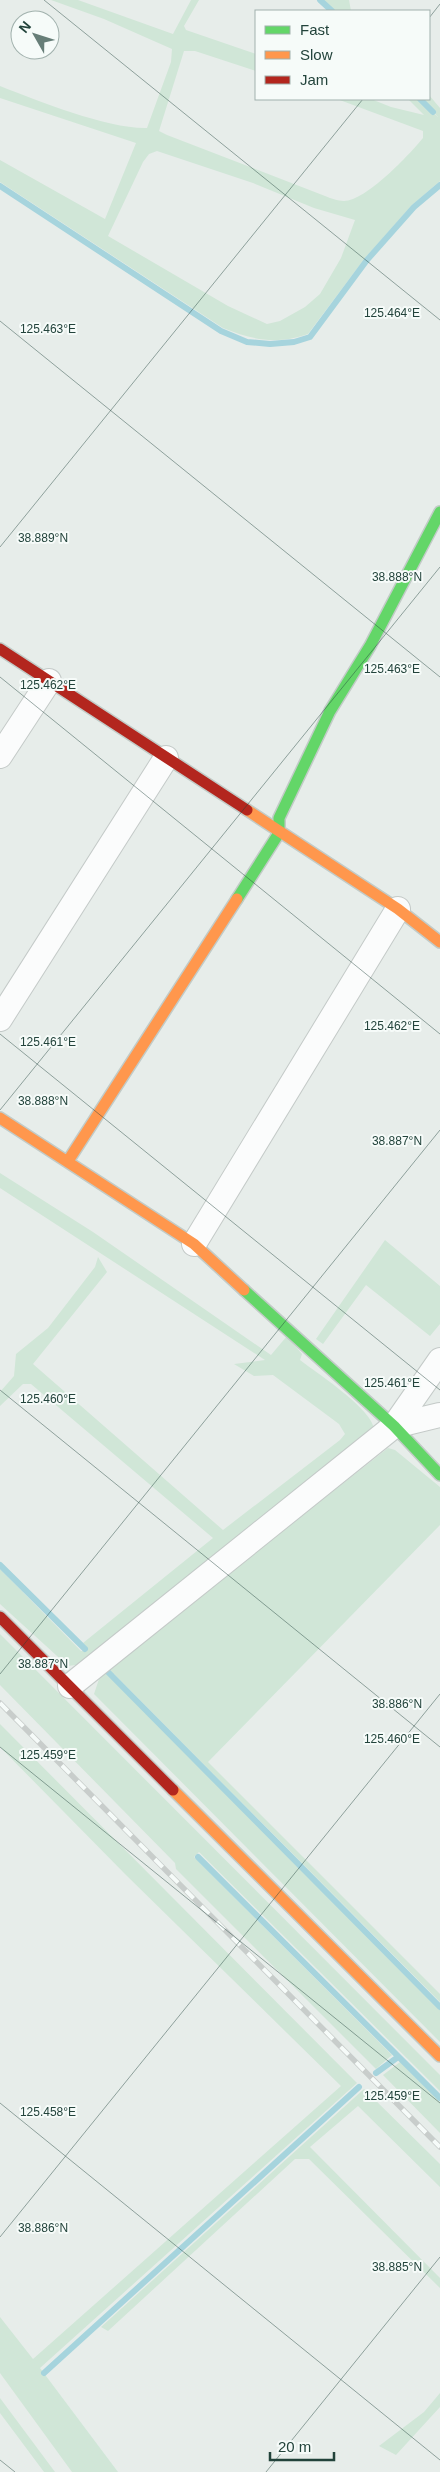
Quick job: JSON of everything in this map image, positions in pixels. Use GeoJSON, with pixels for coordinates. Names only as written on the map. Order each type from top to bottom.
{"type":"FeatureCollection","features":[{"type":"Feature","properties":{"kind":"street"},"geometry":{"type":"LineString","coordinates":[[68,1161],[279,833],[279,818],[330,711],[370,646],[440,512]]}},
{"type":"Feature","properties":{"kind":"street"},"geometry":{"type":"LineString","coordinates":[[0,649],[398,909],[440,942]]}},
{"type":"Feature","properties":{"kind":"street"},"geometry":{"type":"LineString","coordinates":[[0,756],[49,681]]}},
{"type":"Feature","properties":{"kind":"street"},"geometry":{"type":"LineString","coordinates":[[0,1019],[166,758]]}},
{"type":"Feature","properties":{"kind":"street"},"geometry":{"type":"LineString","coordinates":[[194,1244],[398,909]]}},
{"type":"Feature","properties":{"kind":"street"},"geometry":{"type":"LineString","coordinates":[[0,1118],[194,1244],[394,1426],[440,1475]]}},
{"type":"Feature","properties":{"kind":"street"},"geometry":{"type":"LineString","coordinates":[[70,1686],[394,1426],[440,1360]]}},
{"type":"Feature","properties":{"kind":"street"},"geometry":{"type":"LineString","coordinates":[[394,1426],[440,1415]]}},
{"type":"Feature","properties":{"kind":"street"},"geometry":{"type":"LineString","coordinates":[[0,1617],[440,2056]]}},
{"type":"Feature","properties":{"kind":"green space"},"geometry":{"type":"Polygon","coordinates":[[[51,0],[78,0],[173,34],[191,0],[199,0],[184,26],[186,30],[255,54],[255,71],[195,51],[184,51],[159,131],[337,200],[353,199],[364,193],[387,176],[423,138],[423,131],[340,100],[374,100],[391,107],[424,115],[409,100],[418,100],[438,117],[423,100],[430,100],[430,96],[440,108],[440,181],[412,205],[365,258],[308,334],[285,339],[265,340],[244,336],[223,328],[0,182],[0,160],[105,219],[136,143],[0,98],[0,86],[93,119],[131,127],[147,128],[171,62],[172,49],[104,19],[51,0]],[[157,151],[149,154],[143,162],[108,236],[228,306],[267,324],[280,321],[305,307],[320,294],[341,258],[355,220],[314,208],[253,183],[157,151]]]}},
{"type":"Feature","properties":{"kind":"green space"},"geometry":{"type":"Polygon","coordinates":[[[323,0],[349,0],[351,10],[333,10],[323,0]]]}},
{"type":"Feature","properties":{"kind":"green space"},"geometry":{"type":"Polygon","coordinates":[[[0,1173],[93,1232],[271,1355],[287,1336],[302,1354],[300,1360],[354,1402],[371,1421],[374,1429],[83,1664],[68,1666],[0,1604],[0,1569],[81,1651],[86,1651],[87,1647],[83,1643],[213,1538],[31,1384],[23,1384],[0,1406],[0,1392],[14,1376],[16,1354],[48,1328],[95,1267],[98,1257],[107,1272],[33,1364],[223,1530],[340,1440],[345,1434],[339,1424],[273,1375],[254,1376],[234,1364],[265,1360],[0,1188],[0,1173]]]}},
{"type":"Feature","properties":{"kind":"green space"},"geometry":{"type":"Polygon","coordinates":[[[385,1240],[440,1286],[440,1324],[430,1336],[366,1285],[323,1344],[316,1339],[385,1240]]]}},
{"type":"Feature","properties":{"kind":"green space"},"geometry":{"type":"Polygon","coordinates":[[[388,1448],[395,1450],[440,1487],[440,1525],[208,1762],[440,1994],[440,2002],[114,1674],[110,1677],[440,2010],[440,2042],[94,1694],[100,1676],[106,1670],[388,1448]]]}},
{"type":"Feature","properties":{"kind":"green space"},"geometry":{"type":"Polygon","coordinates":[[[0,1634],[440,2075],[440,2091],[199,1852],[194,1857],[392,2055],[376,2069],[176,1869],[175,1863],[0,1685],[0,1634]]]}},
{"type":"Feature","properties":{"kind":"green space"},"geometry":{"type":"Polygon","coordinates":[[[0,1724],[357,2083],[40,2368],[118,2472],[72,2472],[0,2373],[0,2317],[33,2359],[341,2086],[126,1875],[0,1747],[0,1724]]]}},
{"type":"Feature","properties":{"kind":"green space"},"geometry":{"type":"Polygon","coordinates":[[[400,2062],[440,2102],[440,2133],[383,2075],[400,2062]]]}},
{"type":"Feature","properties":{"kind":"green space"},"geometry":{"type":"Polygon","coordinates":[[[364,2089],[440,2164],[440,2187],[358,2106],[310,2147],[440,2278],[440,2288],[309,2159],[295,2159],[108,2331],[101,2327],[364,2089]]]}},
{"type":"Feature","properties":{"kind":"green space"},"geometry":{"type":"Polygon","coordinates":[[[440,2393],[440,2407],[396,2455],[379,2446],[424,2412],[440,2393]]]}},
{"type":"Feature","properties":{"kind":"green space"},"geometry":{"type":"Polygon","coordinates":[[[0,2398],[55,2472],[44,2472],[0,2413],[0,2398]]]}},
{"type":"Feature","properties":{"kind":"waterway"},"geometry":{"type":"LineString","coordinates":[[320,0],[331,10]]}},
{"type":"Feature","properties":{"kind":"waterway"},"geometry":{"type":"LineString","coordinates":[[421,100],[433,112]]}},
{"type":"Feature","properties":{"kind":"waterway"},"geometry":{"type":"LineString","coordinates":[[0,186],[221,331],[247,342],[270,344],[294,342],[310,337],[367,260],[414,207],[440,185]]}},
{"type":"Feature","properties":{"kind":"waterway"},"geometry":{"type":"LineString","coordinates":[[0,1565],[85,1649]]}},
{"type":"Feature","properties":{"kind":"waterway"},"geometry":{"type":"LineString","coordinates":[[108,1672],[440,2007]]}},
{"type":"Feature","properties":{"kind":"waterway"},"geometry":{"type":"LineString","coordinates":[[198,1857],[440,2098]]}},
{"type":"Feature","properties":{"kind":"waterway"},"geometry":{"type":"LineString","coordinates":[[376,2073],[398,2057]]}},
{"type":"Feature","properties":{"kind":"waterway"},"geometry":{"type":"LineString","coordinates":[[44,2373],[359,2087]]}},
{"type":"Feature","properties":{"kind":"railway"},"geometry":{"type":"LineString","coordinates":[[0,1703],[440,2147]]}},
{"type":"Feature","properties":{"kind":"traffic: fast"},"geometry":{"type":"LineString","coordinates":[[237,899],[279,833],[279,818],[330,711],[370,646],[440,512]]}},
{"type":"Feature","properties":{"kind":"traffic: fast"},"geometry":{"type":"LineString","coordinates":[[244,1290],[394,1426],[440,1475]]}},
{"type":"Feature","properties":{"kind":"traffic: slow"},"geometry":{"type":"LineString","coordinates":[[247,810],[398,909],[440,942]]}},
{"type":"Feature","properties":{"kind":"traffic: slow"},"geometry":{"type":"LineString","coordinates":[[68,1161],[237,899]]}},
{"type":"Feature","properties":{"kind":"traffic: slow"},"geometry":{"type":"LineString","coordinates":[[0,1118],[194,1244],[244,1290]]}},
{"type":"Feature","properties":{"kind":"traffic: slow"},"geometry":{"type":"LineString","coordinates":[[173,1790],[440,2056]]}},
{"type":"Feature","properties":{"kind":"traffic: jam"},"geometry":{"type":"LineString","coordinates":[[0,649],[247,810]]}},
{"type":"Feature","properties":{"kind":"traffic: jam"},"geometry":{"type":"LineString","coordinates":[[0,1617],[173,1790]]}}]}
